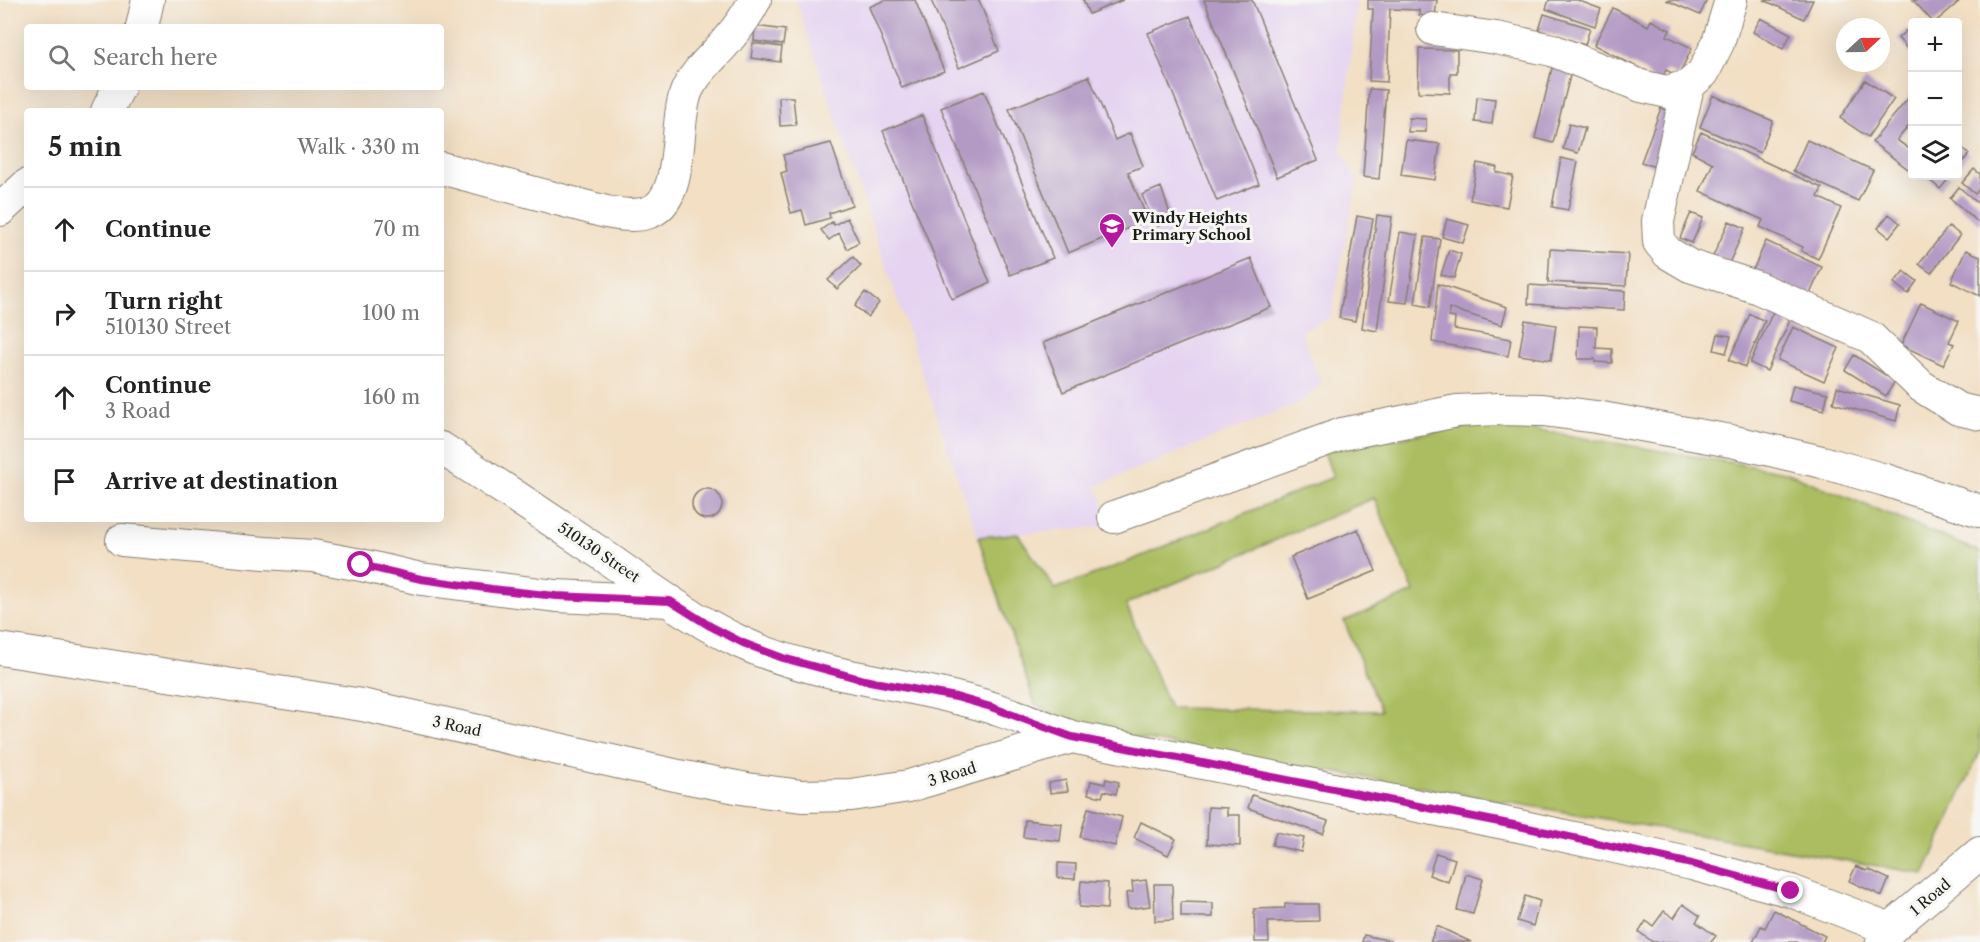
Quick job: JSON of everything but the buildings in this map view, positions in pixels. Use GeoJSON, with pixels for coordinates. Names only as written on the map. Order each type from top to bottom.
{"type":"FeatureCollection","features":[{"type":"Feature","properties":{"kind":"street"},"geometry":{"type":"LineString","coordinates":[[143,24],[148,0]]}},
{"type":"Feature","properties":{"kind":"street"},"geometry":{"type":"LineString","coordinates":[[444,169],[606,212],[632,215],[648,213],[660,207],[674,178],[681,107],[688,88],[729,38],[755,0]]}},
{"type":"Feature","properties":{"kind":"street"},"geometry":{"type":"LineString","coordinates":[[1433,29],[1496,38],[1552,50],[1650,88],[1667,92],[1688,86],[1703,73],[1718,43],[1731,0]]}},
{"type":"Feature","properties":{"kind":"street"},"geometry":{"type":"LineString","coordinates":[[1688,86],[1658,221],[1659,242],[1668,254],[1690,266],[1756,288],[1870,338],[1921,386],[1958,410],[1980,414]]}},
{"type":"Feature","properties":{"kind":"street"},"geometry":{"type":"LineString","coordinates":[[108,108],[118,90]]}},
{"type":"Feature","properties":{"kind":"street"},"geometry":{"type":"LineString","coordinates":[[0,210],[24,188]]}},
{"type":"Feature","properties":{"kind":"street"},"geometry":{"type":"LineString","coordinates":[[1114,517],[1342,434],[1457,411],[1499,409],[1543,410],[1596,417],[1731,441],[1875,477],[1980,511]]}},
{"type":"Feature","properties":{"kind":"street","name":"510130 Street"},"geometry":{"type":"LineString","coordinates":[[444,450],[535,508],[670,601],[743,643],[783,658],[864,680],[956,697],[991,707],[1072,737]]}},
{"type":"Feature","properties":{"kind":"street"},"geometry":{"type":"LineString","coordinates":[[122,540],[313,556],[421,579],[556,596],[670,601]]}},
{"type":"Feature","properties":{"kind":"street","name":"3 Road"},"geometry":{"type":"LineString","coordinates":[[0,649],[362,705],[679,776],[747,789],[802,796],[851,795],[909,786],[1072,737],[1519,826],[1692,864],[1791,891],[1886,936]]}},
{"type":"Feature","properties":{"kind":"street","name":"1 Road"},"geometry":{"type":"LineString","coordinates":[[1886,936],[1980,853]]}},
{"type":"Feature","properties":{"kind":"shaded area","name":"Windy Heights Primary School"},"geometry":{"type":"Polygon","coordinates":[[[796,0],[1357,0],[1341,150],[1357,180],[1331,317],[1301,331],[1321,384],[1303,401],[1096,486],[1112,526],[978,537],[796,0]]]}},
{"type":"Feature","properties":{"kind":"green space"},"geometry":{"type":"Polygon","coordinates":[[[1479,425],[1519,427],[1786,472],[1980,552],[1980,752],[1924,874],[1078,728],[1035,704],[978,537],[1018,534],[1055,589],[1127,562],[1333,477],[1324,452],[1352,445],[1479,425]],[[1374,498],[1126,604],[1170,708],[1381,711],[1344,621],[1414,592],[1374,498]]]}},
{"type":"Feature","properties":{"kind":"place","name":"Windy Heights Primary School"},"geometry":{"type":"Point","coordinates":[1112,249]}},
{"type":"Feature","properties":{"kind":"route"},"geometry":{"type":"LineString","coordinates":[[361,565],[421,579],[492,589],[611,600],[670,601],[743,643],[783,658],[864,680],[956,697],[991,707],[1072,737],[1519,826],[1692,864],[1791,891]]}}]}
